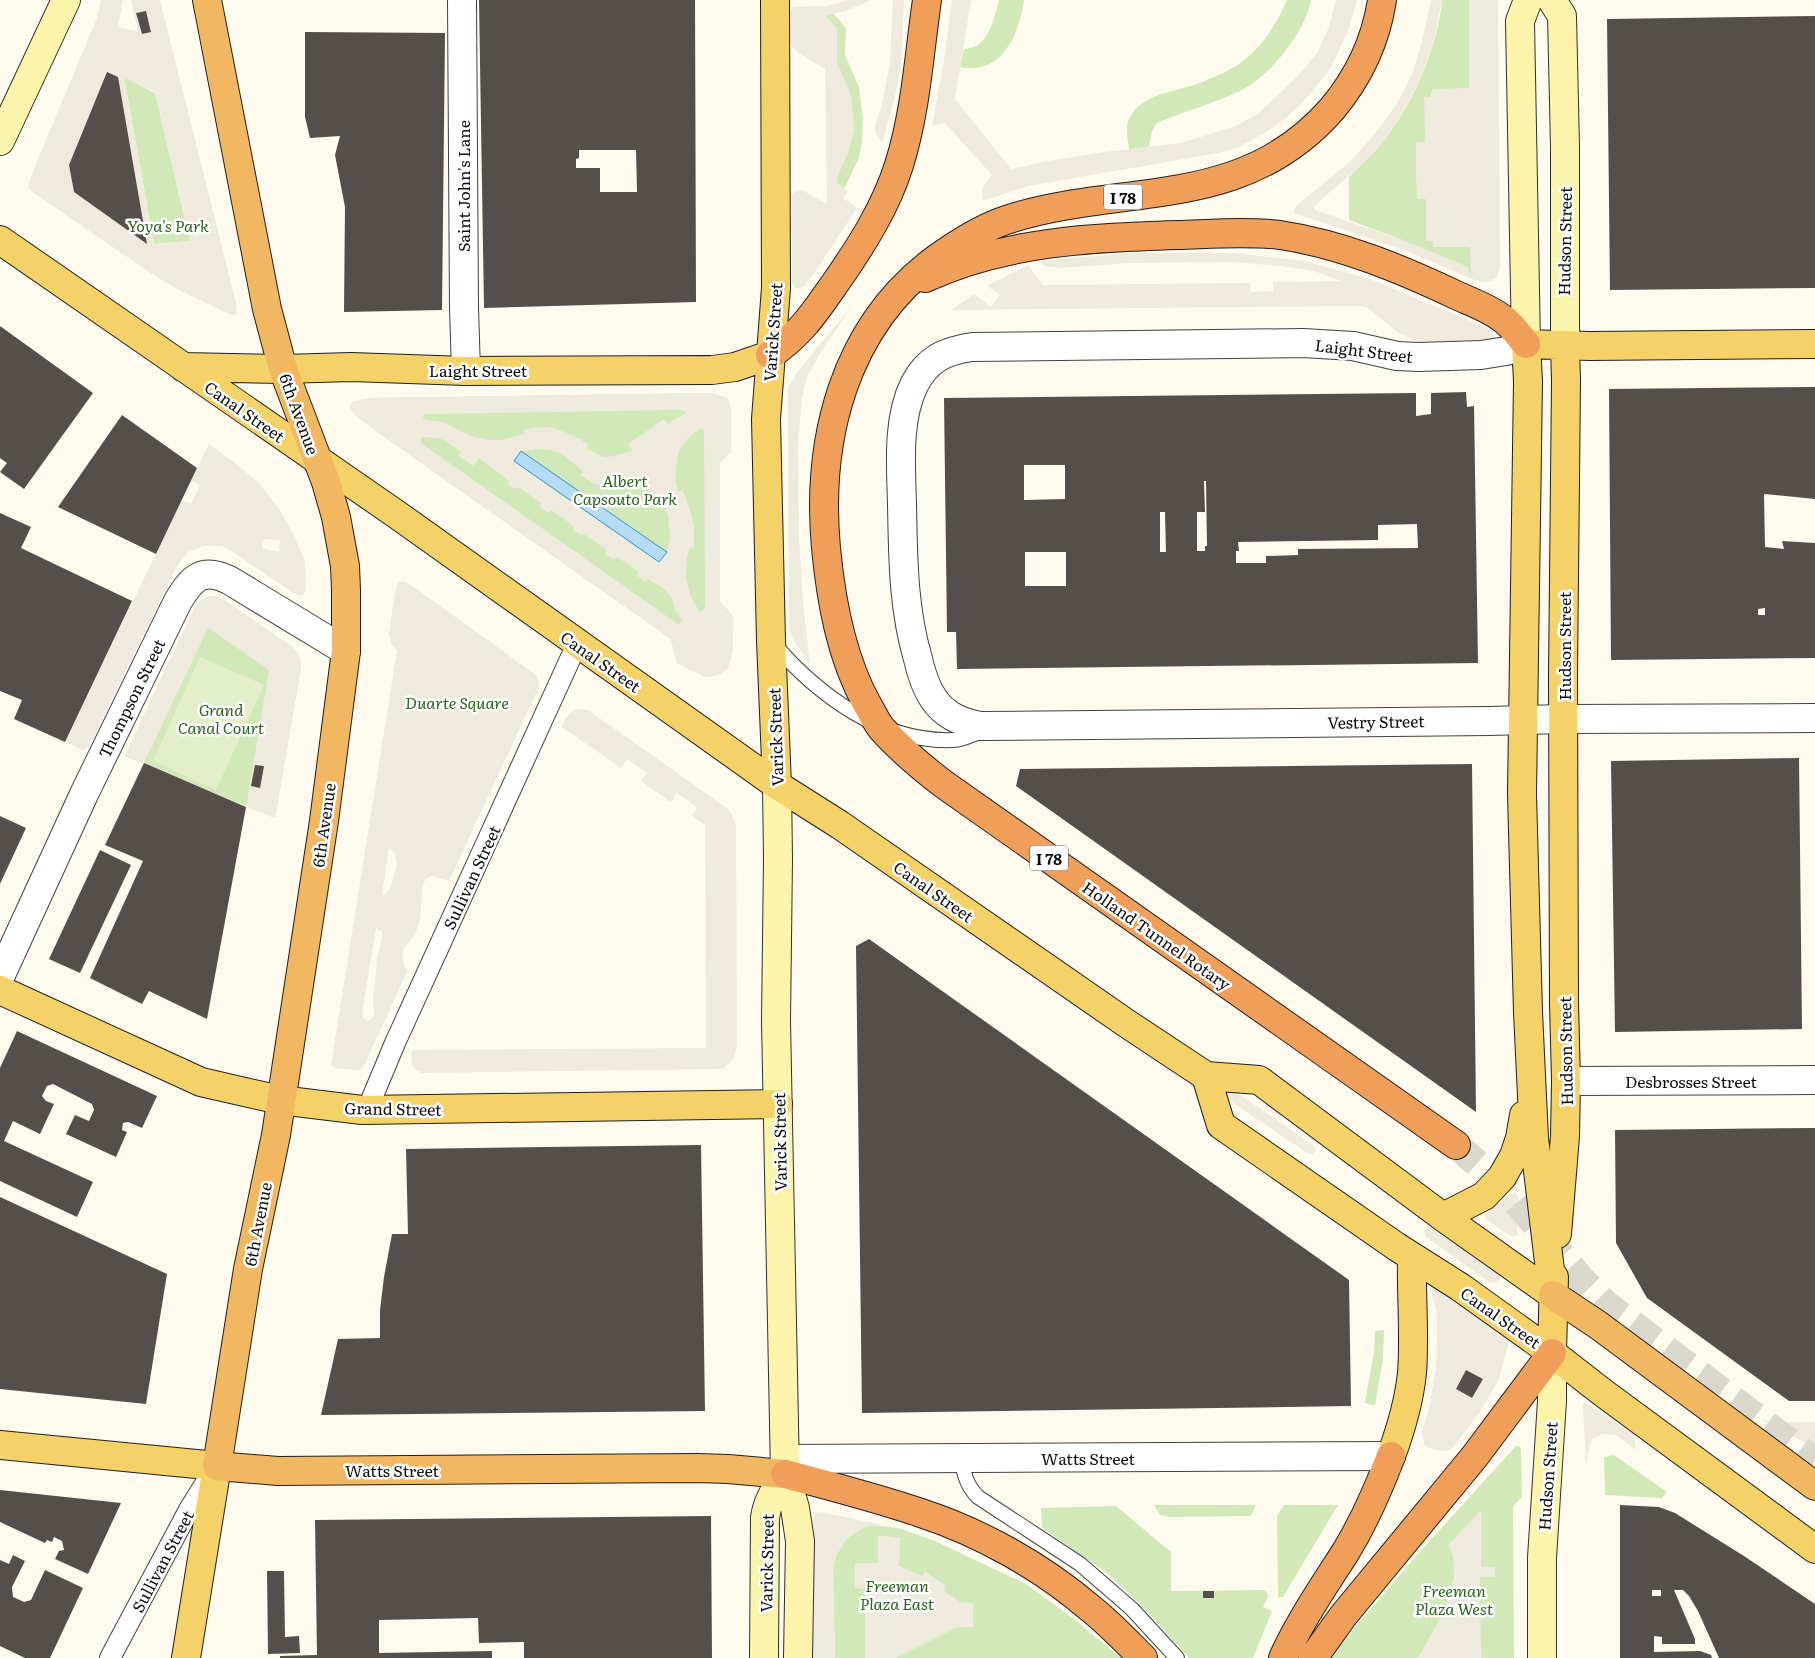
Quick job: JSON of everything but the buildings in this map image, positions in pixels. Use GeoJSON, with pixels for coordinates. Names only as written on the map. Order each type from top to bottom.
{"type":"FeatureCollection","features":[{"type":"Feature","properties":{"kind":"highway","name":"6th Avenue"},"geometry":{"type":"LineString","coordinates":[[207,0],[264,294],[283,369],[326,482],[336,517],[345,566],[346,650],[324,821],[276,1135],[248,1269],[217,1466]]}},
{"type":"Feature","properties":{"kind":"highway"},"geometry":{"type":"LineString","coordinates":[[770,355],[788,342],[810,319],[851,259],[889,191],[899,166],[908,129],[919,68],[927,0]]}},
{"type":"Feature","properties":{"kind":"highway","name":"Holland Tunnel Rotary"},"geometry":{"type":"LineString","coordinates":[[1382,0],[1371,44],[1356,75],[1340,99],[1307,134],[1266,162],[1244,172],[1188,188],[1064,205],[1003,221],[974,233],[951,248],[926,266],[901,289],[882,311],[863,341],[850,367],[840,394],[828,454],[825,487],[826,546],[831,590],[841,636],[858,687],[880,727],[920,766],[1456,1145]]}},
{"type":"Feature","properties":{"kind":"highway"},"geometry":{"type":"LineString","coordinates":[[901,289],[937,272],[972,261],[1060,241],[1090,238],[1218,234],[1278,235],[1304,239],[1338,249],[1433,284],[1504,319],[1526,344]]}},
{"type":"Feature","properties":{"kind":"highway","name":"Canal Street"},"geometry":{"type":"LineString","coordinates":[[1553,1295],[1803,1468],[1815,1486]]}},
{"type":"Feature","properties":{"kind":"highway"},"geometry":{"type":"LineString","coordinates":[[1314,1658],[1343,1616],[1475,1456],[1552,1353]]}},
{"type":"Feature","properties":{"kind":"highway"},"geometry":{"type":"LineString","coordinates":[[1283,1658],[1305,1615],[1361,1524],[1377,1493],[1391,1456]]}},
{"type":"Feature","properties":{"kind":"highway","name":"Watts Street"},"geometry":{"type":"LineString","coordinates":[[217,1466],[278,1471],[785,1467]]}},
{"type":"Feature","properties":{"kind":"highway"},"geometry":{"type":"LineString","coordinates":[[785,1467],[922,1513],[984,1540],[1016,1557],[1063,1587],[1091,1608],[1143,1658]]}},
{"type":"Feature","properties":{"kind":"main road"},"geometry":{"type":"LineString","coordinates":[[0,141],[66,0]]}},
{"type":"Feature","properties":{"kind":"main road","name":"Varick Street"},"geometry":{"type":"LineString","coordinates":[[774,0],[776,288],[766,419],[771,641],[777,785],[776,1021],[785,1467],[795,1508],[800,1541],[798,1658]]}},
{"type":"Feature","properties":{"kind":"main road","name":"Hudson Street"},"geometry":{"type":"LineString","coordinates":[[1528,0],[1520,21],[1528,381],[1522,794],[1530,1081],[1534,1138],[1553,1295]]}},
{"type":"Feature","properties":{"kind":"main road","name":"Hudson Street"},"geometry":{"type":"LineString","coordinates":[[1542,1658],[1542,1558],[1551,1410],[1553,1295],[1565,1136],[1566,1081],[1564,993],[1565,147],[1562,16],[1552,0]]}},
{"type":"Feature","properties":{"kind":"main road","name":"Canal Street"},"geometry":{"type":"LineString","coordinates":[[0,240],[396,514],[777,785],[840,826],[1118,1018],[1206,1076],[1259,1080],[1443,1217],[1553,1295]]}},
{"type":"Feature","properties":{"kind":"main road","name":"Laight Street"},"geometry":{"type":"LineString","coordinates":[[1526,344],[1815,344]]}},
{"type":"Feature","properties":{"kind":"main road","name":"Laight Street"},"geometry":{"type":"LineString","coordinates":[[183,368],[283,369],[351,367],[466,371],[722,369],[754,362],[770,355]]}},
{"type":"Feature","properties":{"kind":"main road","name":"Grand Street"},"geometry":{"type":"LineString","coordinates":[[0,990],[201,1082],[280,1100],[366,1110],[778,1104]]}},
{"type":"Feature","properties":{"kind":"main road","name":"Canal Street"},"geometry":{"type":"LineString","coordinates":[[1206,1076],[1221,1126],[1412,1257],[1460,1287],[1552,1353],[1815,1550]]}},
{"type":"Feature","properties":{"kind":"main road"},"geometry":{"type":"LineString","coordinates":[[1443,1217],[1484,1196],[1502,1177],[1514,1156],[1520,1138],[1530,1081]]}},
{"type":"Feature","properties":{"kind":"main road"},"geometry":{"type":"LineString","coordinates":[[1391,1456],[1404,1418],[1412,1372],[1412,1257]]}},
{"type":"Feature","properties":{"kind":"main road","name":"Watts Street"},"geometry":{"type":"LineString","coordinates":[[0,1445],[217,1466]]}},
{"type":"Feature","properties":{"kind":"main road","name":"6th Avenue"},"geometry":{"type":"LineString","coordinates":[[186,1658],[217,1466]]}},
{"type":"Feature","properties":{"kind":"main road","name":"Varick Street"},"geometry":{"type":"LineString","coordinates":[[764,1658],[766,1512],[785,1467]]}},
{"type":"Feature","properties":{"kind":"street","name":"Saint John's Lane"},"geometry":{"type":"LineString","coordinates":[[462,0],[466,371]]}},
{"type":"Feature","properties":{"kind":"street","name":"Laight Street"},"geometry":{"type":"LineString","coordinates":[[942,708],[932,697],[926,686],[914,646],[908,616],[903,559],[902,443],[908,402],[914,385],[930,363],[941,355],[954,349],[972,347],[1303,343],[1353,346],[1397,356],[1419,358],[1482,355],[1506,351],[1526,344]]}},
{"type":"Feature","properties":{"kind":"street","name":"Thompson Street"},"geometry":{"type":"LineString","coordinates":[[0,977],[85,792],[165,627],[186,587],[195,578],[208,574],[219,575],[230,580],[346,650]]}},
{"type":"Feature","properties":{"kind":"street","name":"Sullivan Street"},"geometry":{"type":"LineString","coordinates":[[366,1110],[577,644]]}},
{"type":"Feature","properties":{"kind":"street","name":"Vestry Street"},"geometry":{"type":"LineString","coordinates":[[942,708],[952,717],[964,723],[980,726],[1564,718],[1815,718]]}},
{"type":"Feature","properties":{"kind":"street","name":"Desbrosses Street"},"geometry":{"type":"LineString","coordinates":[[1566,1081],[1815,1080]]}},
{"type":"Feature","properties":{"kind":"street","name":"Watts Street"},"geometry":{"type":"LineString","coordinates":[[785,1467],[962,1458],[1391,1456]]}},
{"type":"Feature","properties":{"kind":"street","name":"Sullivan Street"},"geometry":{"type":"LineString","coordinates":[[110,1658],[190,1508],[217,1466]]}},
{"type":"Feature","properties":{"kind":"lane"},"geometry":{"type":"LineString","coordinates":[[771,641],[787,660],[811,683],[880,727],[912,736],[954,740],[997,726]]}},
{"type":"Feature","properties":{"kind":"lane"},"geometry":{"type":"LineString","coordinates":[[962,1458],[966,1482],[978,1497],[1080,1564],[1132,1609],[1177,1658]]}},
{"type":"Feature","properties":{"kind":"green space"},"geometry":{"type":"Polygon","coordinates":[[[999,0],[1024,0],[1022,13],[1013,39],[997,59],[987,65],[975,68],[960,67],[964,49],[979,44],[989,32],[999,0]]]}},
{"type":"Feature","properties":{"kind":"green space"},"geometry":{"type":"Polygon","coordinates":[[[1287,0],[1311,0],[1302,26],[1294,39],[1263,75],[1240,91],[1157,123],[1152,131],[1149,147],[1129,149],[1127,127],[1134,111],[1157,96],[1210,79],[1245,60],[1266,37],[1278,19],[1287,0]]]}},
{"type":"Feature","properties":{"kind":"green space"},"geometry":{"type":"Polygon","coordinates":[[[1442,0],[1469,0],[1469,89],[1432,90],[1425,142],[1416,143],[1417,198],[1426,198],[1426,241],[1433,241],[1433,247],[1471,247],[1472,279],[1467,267],[1349,220],[1349,177],[1386,138],[1397,123],[1415,90],[1430,55],[1442,0]]]}},
{"type":"Feature","properties":{"kind":"green space"},"geometry":{"type":"Polygon","coordinates":[[[834,14],[846,28],[845,55],[859,87],[863,119],[862,143],[858,160],[844,189],[838,184],[836,178],[849,150],[842,74],[837,64],[837,29],[824,15],[834,14]]]}},
{"type":"Feature","properties":{"kind":"green space","name":"Yoya's Park"},"geometry":{"type":"Polygon","coordinates":[[[124,77],[155,93],[190,241],[154,244],[124,77]]]}},
{"type":"Feature","properties":{"kind":"green space","name":"Albert Capsouto Park"},"geometry":{"type":"Polygon","coordinates":[[[710,393],[727,398],[731,408],[731,451],[720,463],[720,602],[733,618],[732,650],[729,664],[725,670],[713,676],[704,676],[677,663],[671,639],[379,433],[355,415],[350,407],[352,402],[370,398],[710,393]]]}},
{"type":"Feature","properties":{"kind":"green space","name":"Grand Canal Court"},"geometry":{"type":"Polygon","coordinates":[[[214,596],[221,598],[291,646],[300,660],[301,667],[275,818],[125,756],[196,605],[206,597],[214,596]]]}},
{"type":"Feature","properties":{"kind":"green space"},"geometry":{"type":"Polygon","coordinates":[[[200,657],[264,685],[216,790],[153,761],[200,657]]]}},
{"type":"Feature","properties":{"kind":"green space"},"geometry":{"type":"Polygon","coordinates":[[[1384,1330],[1383,1359],[1375,1405],[1365,1403],[1374,1352],[1375,1331],[1384,1330]]]}},
{"type":"Feature","properties":{"kind":"green space","name":"Freeman Plaza West"},"geometry":{"type":"Polygon","coordinates":[[[1516,1446],[1520,1446],[1521,1449],[1522,1497],[1513,1506],[1514,1658],[1329,1658],[1417,1555],[1516,1446]]]}},
{"type":"Feature","properties":{"kind":"green space"},"geometry":{"type":"Polygon","coordinates":[[[1614,1455],[1667,1492],[1662,1498],[1605,1495],[1604,1457],[1614,1455]]]}},
{"type":"Feature","properties":{"kind":"green space"},"geometry":{"type":"Polygon","coordinates":[[[1154,1505],[1256,1505],[1251,1515],[1248,1516],[1170,1517],[1160,1515],[1154,1505]]]}},
{"type":"Feature","properties":{"kind":"green space"},"geometry":{"type":"Polygon","coordinates":[[[1284,1505],[1338,1505],[1283,1597],[1278,1597],[1277,1516],[1284,1505]]]}},
{"type":"Feature","properties":{"kind":"green space"},"geometry":{"type":"Polygon","coordinates":[[[1116,1506],[1171,1552],[1171,1591],[1264,1590],[1267,1592],[1268,1597],[1263,1607],[1272,1611],[1253,1658],[1189,1658],[1142,1606],[1107,1573],[1042,1528],[1041,1508],[1116,1506]]]}},
{"type":"Feature","properties":{"kind":"green space","name":"Freeman Plaza East"},"geometry":{"type":"Polygon","coordinates":[[[871,1525],[898,1528],[935,1541],[1026,1584],[1074,1619],[1121,1658],[835,1658],[833,1570],[837,1554],[840,1547],[850,1536],[871,1525]]]}},
{"type":"Feature","properties":{"kind":"shaded area"},"geometry":{"type":"Polygon","coordinates":[[[101,0],[123,0],[118,27],[138,32],[131,0],[160,0],[236,303],[237,314],[232,315],[175,288],[31,191],[28,187],[97,18],[101,0]],[[146,11],[137,13],[142,34],[151,32],[146,11]],[[107,72],[69,165],[74,192],[146,243],[107,72]],[[124,78],[154,244],[190,241],[155,92],[124,78]]]}},
{"type":"Feature","properties":{"kind":"shaded area"},"geometry":{"type":"Polygon","coordinates":[[[848,0],[871,0],[843,12],[825,16],[837,29],[837,64],[850,92],[853,110],[854,130],[849,150],[837,178],[838,184],[848,191],[843,198],[857,208],[813,275],[804,286],[797,289],[792,282],[792,195],[794,192],[802,190],[827,204],[825,69],[796,51],[791,45],[790,12],[795,7],[827,6],[848,0]]]}},
{"type":"Feature","properties":{"kind":"shaded area"},"geometry":{"type":"Polygon","coordinates":[[[893,0],[904,0],[901,65],[895,96],[882,143],[875,133],[875,125],[882,104],[890,63],[893,0]]]}},
{"type":"Feature","properties":{"kind":"shaded area"},"geometry":{"type":"Polygon","coordinates":[[[952,0],[971,0],[955,99],[1011,169],[1104,152],[1181,143],[1236,126],[1259,113],[1299,75],[1317,53],[1329,27],[1336,0],[1357,0],[1348,31],[1328,72],[1301,104],[1265,133],[1236,148],[1218,153],[1028,186],[983,201],[983,187],[992,175],[945,123],[932,126],[945,54],[952,0]]]}},
{"type":"Feature","properties":{"kind":"shaded area"},"geometry":{"type":"Polygon","coordinates":[[[1431,0],[1442,0],[1433,44],[1420,80],[1403,112],[1385,139],[1365,161],[1313,207],[1315,210],[1400,239],[1467,267],[1471,276],[1470,247],[1433,247],[1433,241],[1426,241],[1426,199],[1417,199],[1416,143],[1425,142],[1424,97],[1432,97],[1432,89],[1469,88],[1469,0],[1498,0],[1500,268],[1496,278],[1488,282],[1472,279],[1407,251],[1294,213],[1297,205],[1351,161],[1378,130],[1398,102],[1413,72],[1431,0]]]}},
{"type":"Feature","properties":{"kind":"shaded area"},"geometry":{"type":"Polygon","coordinates":[[[1129,253],[1233,253],[1305,261],[1370,279],[1490,329],[1495,335],[1490,340],[1422,342],[1397,332],[1366,307],[1358,306],[951,310],[974,294],[991,307],[1000,295],[987,286],[1028,265],[1043,285],[1250,283],[1251,292],[1273,291],[1273,282],[1341,281],[1314,271],[1233,262],[1131,263],[1061,268],[1044,266],[1040,261],[1129,253]]]}},
{"type":"Feature","properties":{"kind":"shaded area"},"geometry":{"type":"Polygon","coordinates":[[[852,306],[819,355],[806,379],[802,398],[798,443],[799,535],[803,603],[810,664],[793,639],[789,629],[788,387],[798,371],[852,306]]]}},
{"type":"Feature","properties":{"kind":"shaded area","name":"Albert Capsouto Park"},"geometry":{"type":"Polygon","coordinates":[[[710,393],[727,398],[731,408],[731,451],[720,463],[720,602],[733,619],[733,649],[728,668],[718,675],[709,677],[677,663],[671,639],[355,415],[350,407],[352,402],[370,398],[710,393]],[[682,410],[424,414],[423,419],[442,422],[471,436],[488,440],[514,437],[525,433],[524,430],[548,427],[580,439],[588,445],[586,448],[604,457],[615,456],[632,450],[628,444],[664,419],[668,424],[686,413],[682,410]],[[701,428],[688,438],[678,454],[675,476],[678,492],[682,490],[686,498],[694,525],[694,548],[690,547],[687,557],[686,578],[691,597],[700,612],[705,608],[704,431],[701,428]],[[421,437],[421,443],[678,624],[683,621],[676,612],[672,599],[666,590],[648,579],[646,582],[637,576],[639,572],[617,557],[614,560],[605,554],[607,550],[584,534],[582,536],[573,530],[575,527],[551,510],[548,513],[540,507],[541,503],[518,487],[515,489],[507,484],[509,481],[479,458],[473,466],[459,456],[461,452],[444,440],[421,437]],[[542,449],[521,451],[514,462],[659,562],[667,552],[670,536],[668,516],[664,506],[655,494],[645,486],[621,484],[622,488],[608,488],[592,483],[581,475],[584,472],[562,454],[542,449]]]}},
{"type":"Feature","properties":{"kind":"shaded area"},"geometry":{"type":"Polygon","coordinates":[[[209,444],[259,483],[280,510],[294,535],[305,562],[305,592],[302,596],[295,594],[222,546],[204,546],[188,552],[177,566],[89,747],[83,750],[65,742],[182,500],[191,504],[200,485],[191,480],[209,444]],[[264,539],[262,548],[279,552],[280,540],[264,539]]]}},
{"type":"Feature","properties":{"kind":"shaded area","name":"Duarte Square"},"geometry":{"type":"Polygon","coordinates":[[[403,581],[408,583],[536,675],[539,682],[538,689],[449,881],[432,876],[426,879],[423,884],[420,919],[415,935],[404,948],[402,954],[405,968],[408,970],[364,1066],[359,1070],[335,1068],[331,1065],[397,651],[391,643],[389,633],[398,583],[403,581]],[[389,848],[382,895],[386,894],[390,889],[397,865],[395,853],[389,848]],[[376,928],[362,1013],[363,1018],[367,1021],[371,1020],[374,1015],[373,999],[377,959],[382,937],[382,932],[376,928]]]}},
{"type":"Feature","properties":{"kind":"shaded area"},"geometry":{"type":"Polygon","coordinates":[[[214,596],[221,598],[291,646],[300,658],[301,667],[275,818],[246,807],[269,670],[208,628],[144,763],[125,756],[196,605],[206,597],[214,596]],[[255,765],[251,786],[260,788],[264,766],[255,765]]]}},
{"type":"Feature","properties":{"kind":"shaded area"},"geometry":{"type":"Polygon","coordinates":[[[574,710],[588,710],[728,809],[732,815],[736,826],[737,1047],[734,1058],[724,1068],[719,1069],[422,1073],[412,1065],[411,1056],[413,1050],[706,1048],[705,825],[692,816],[697,807],[677,793],[671,802],[641,781],[647,773],[627,759],[621,768],[562,727],[564,720],[574,710]]]}},
{"type":"Feature","properties":{"kind":"shaded area"},"geometry":{"type":"Polygon","coordinates":[[[1227,1086],[1313,1145],[1316,1151],[1312,1154],[1307,1153],[1223,1096],[1227,1086]]]}},
{"type":"Feature","properties":{"kind":"shaded area"},"geometry":{"type":"Polygon","coordinates":[[[1516,1192],[1518,1198],[1517,1235],[1512,1237],[1486,1219],[1484,1214],[1516,1192]]]}},
{"type":"Feature","properties":{"kind":"shaded area"},"geometry":{"type":"Polygon","coordinates":[[[1428,1226],[1434,1226],[1500,1273],[1499,1280],[1494,1283],[1489,1282],[1426,1237],[1424,1231],[1428,1226]]]}},
{"type":"Feature","properties":{"kind":"shaded area"},"geometry":{"type":"Polygon","coordinates":[[[1434,1285],[1508,1337],[1509,1341],[1499,1379],[1480,1412],[1454,1446],[1450,1450],[1443,1451],[1429,1448],[1424,1444],[1422,1432],[1429,1409],[1436,1368],[1436,1310],[1430,1288],[1434,1285]],[[1466,1370],[1456,1389],[1472,1398],[1483,1379],[1466,1370]]]}},
{"type":"Feature","properties":{"kind":"shaded area"},"geometry":{"type":"Polygon","coordinates":[[[1585,1402],[1631,1432],[1634,1436],[1636,1450],[1616,1435],[1602,1434],[1593,1438],[1590,1443],[1586,1466],[1583,1406],[1585,1402]]]}},
{"type":"Feature","properties":{"kind":"shaded area"},"geometry":{"type":"Polygon","coordinates":[[[1762,1419],[1772,1422],[1815,1422],[1815,1447],[1777,1429],[1762,1419]]]}},
{"type":"Feature","properties":{"kind":"shaded area"},"geometry":{"type":"Polygon","coordinates":[[[1481,1510],[1481,1567],[1495,1567],[1495,1577],[1480,1577],[1481,1658],[1418,1658],[1441,1617],[1449,1597],[1454,1576],[1453,1555],[1448,1545],[1481,1510]]]}},
{"type":"Feature","properties":{"kind":"shaded area"},"geometry":{"type":"Polygon","coordinates":[[[820,1512],[883,1525],[871,1525],[850,1535],[835,1557],[833,1571],[835,1658],[806,1658],[808,1584],[813,1518],[815,1513],[820,1512]]]}},
{"type":"Feature","properties":{"kind":"shaded area"},"geometry":{"type":"Polygon","coordinates":[[[878,1535],[900,1538],[899,1566],[922,1576],[925,1571],[946,1586],[944,1591],[960,1602],[973,1603],[973,1627],[958,1627],[896,1658],[865,1658],[865,1589],[855,1588],[855,1563],[878,1563],[878,1535]]]}},
{"type":"Feature","properties":{"kind":"water"},"geometry":{"type":"Polygon","coordinates":[[[521,451],[667,552],[659,562],[514,461],[521,451]]]}},
{"type":"Feature","properties":{"kind":"tunnel"},"geometry":{"type":"LineString","coordinates":[[1456,1145],[1503,1186],[1582,1280],[1607,1305],[1815,1461]]}}]}
